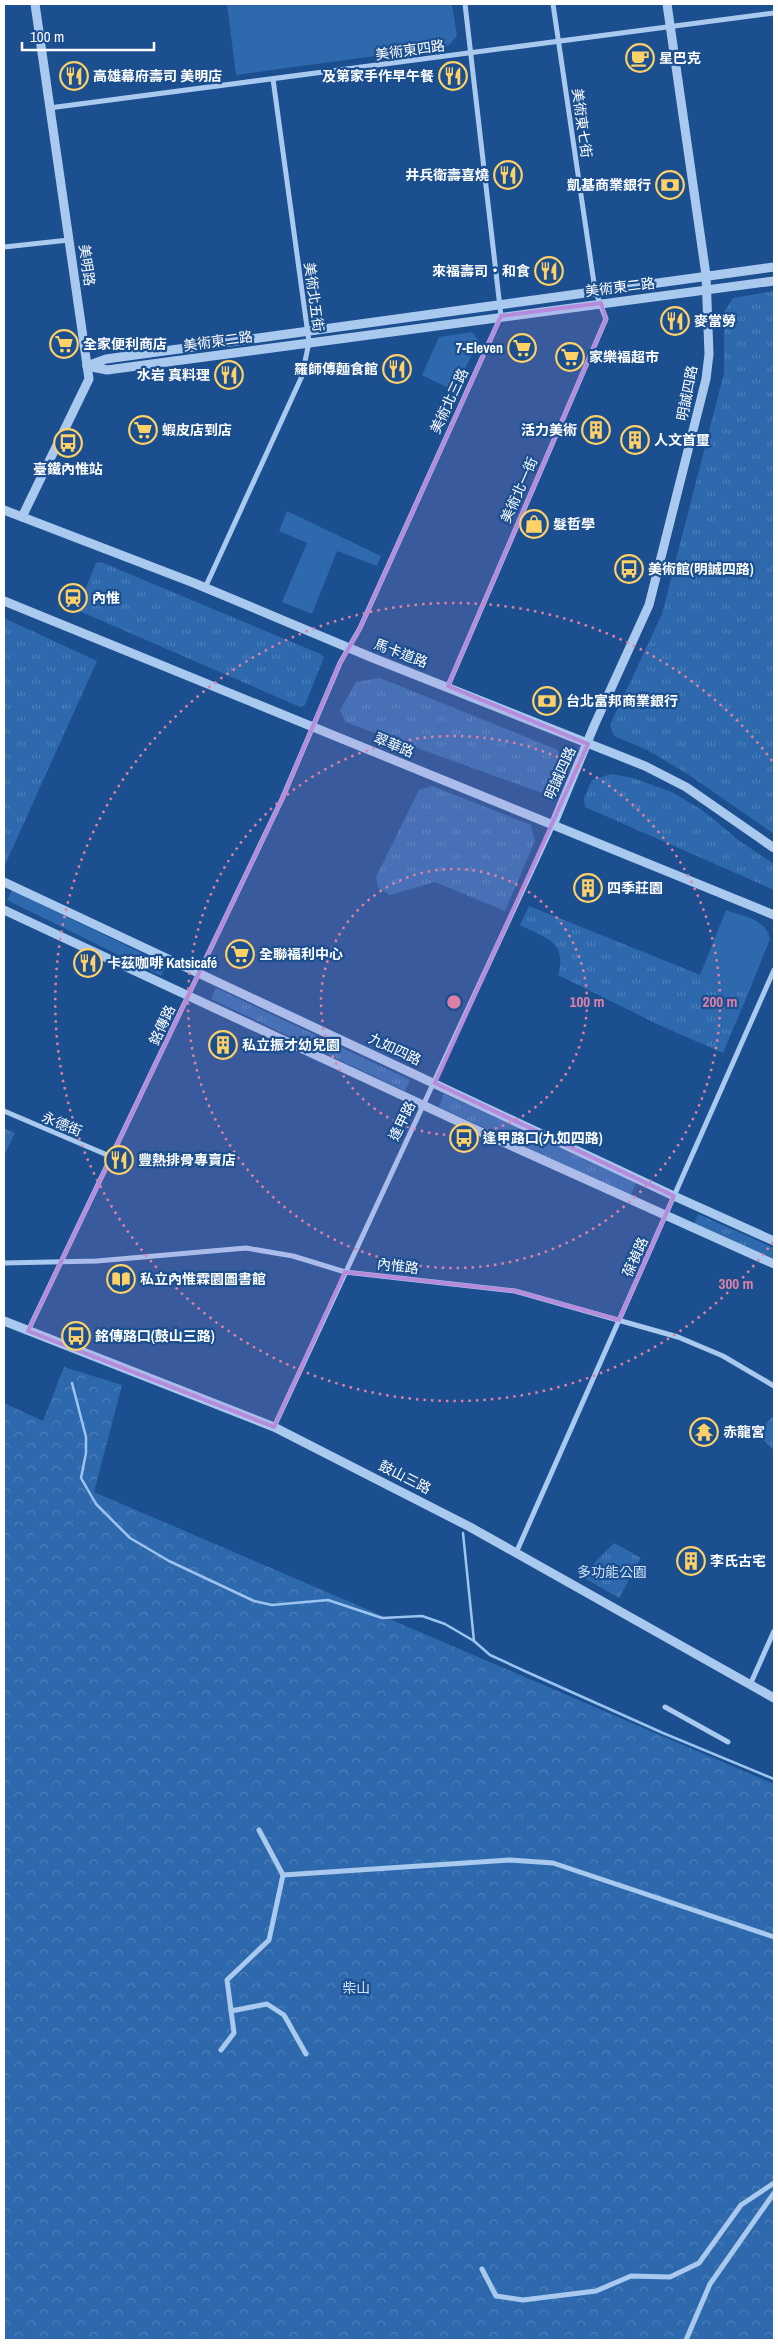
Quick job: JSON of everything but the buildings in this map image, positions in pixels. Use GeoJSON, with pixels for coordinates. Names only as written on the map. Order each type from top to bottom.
{"type":"FeatureCollection","features":[{"type":"Feature","properties":{"kind":"street","name":"美明路"},"geometry":{"type":"LineString","coordinates":[[22,517],[88,379],[35,4]]}},
{"type":"Feature","properties":{"kind":"street"},"geometry":{"type":"LineString","coordinates":[[465,4],[501,316]]}},
{"type":"Feature","properties":{"kind":"street","name":"美術東七街"},"geometry":{"type":"LineString","coordinates":[[553,4],[595,290],[601,303]]}},
{"type":"Feature","properties":{"kind":"street","name":"明誠四路"},"geometry":{"type":"LineString","coordinates":[[553,825],[649,605],[706,379],[708,354],[706,275],[667,4]]}},
{"type":"Feature","properties":{"kind":"street","name":"美術東四路"},"geometry":{"type":"LineString","coordinates":[[49,108],[774,13]]}},
{"type":"Feature","properties":{"kind":"street","name":"美術北五街"},"geometry":{"type":"LineString","coordinates":[[205,588],[302,376],[309,342],[273,79]]}},
{"type":"Feature","properties":{"kind":"street"},"geometry":{"type":"LineString","coordinates":[[4,246],[69,240]]}},
{"type":"Feature","properties":{"kind":"street","name":"美術東二路"},"geometry":{"type":"LineString","coordinates":[[87,366],[106,359],[307,330],[774,267]]}},
{"type":"Feature","properties":{"kind":"street","name":"美術東二路"},"geometry":{"type":"LineString","coordinates":[[87,366],[107,370],[774,281]]}},
{"type":"Feature","properties":{"kind":"street","name":"美術北一街"},"geometry":{"type":"LineString","coordinates":[[448,686],[606,318],[601,303]]}},
{"type":"Feature","properties":{"kind":"street","name":"美術北三路"},"geometry":{"type":"LineString","coordinates":[[312,727],[501,316]]}},
{"type":"Feature","properties":{"kind":"street","name":"馬卡道路"},"geometry":{"type":"LineString","coordinates":[[4,510],[205,588],[349,648],[645,766],[686,787],[774,848]]}},
{"type":"Feature","properties":{"kind":"street","name":"翠華路"},"geometry":{"type":"LineString","coordinates":[[4,601],[774,915]]}},
{"type":"Feature","properties":{"kind":"street","name":"銘傳路"},"geometry":{"type":"LineString","coordinates":[[28,1331],[282,800],[312,727]]}},
{"type":"Feature","properties":{"kind":"street","name":"逢甲路"},"geometry":{"type":"LineString","coordinates":[[274,1427],[553,825]]}},
{"type":"Feature","properties":{"kind":"street","name":"九如四路"},"geometry":{"type":"LineString","coordinates":[[5,885],[199,973],[774,1241]]}},
{"type":"Feature","properties":{"kind":"street"},"geometry":{"type":"LineString","coordinates":[[4,910],[422,1105],[774,1264]]}},
{"type":"Feature","properties":{"kind":"street","name":"葆禎路"},"geometry":{"type":"LineString","coordinates":[[516,1553],[774,970]]}},
{"type":"Feature","properties":{"kind":"street","name":"永德街"},"geometry":{"type":"LineString","coordinates":[[4,1111],[112,1157]]}},
{"type":"Feature","properties":{"kind":"street","name":"內惟路"},"geometry":{"type":"LineString","coordinates":[[4,1263],[61,1263],[246,1248],[293,1256],[345,1272],[515,1291],[678,1337],[723,1356],[774,1386]]}},
{"type":"Feature","properties":{"kind":"street","name":"鼓山三路"},"geometry":{"type":"LineString","coordinates":[[4,1321],[274,1427],[394,1487],[516,1553],[774,1698]]}},
{"type":"Feature","properties":{"kind":"street"},"geometry":{"type":"LineString","coordinates":[[750,1685],[774,1631]]}},
{"type":"Feature","properties":{"kind":"street"},"geometry":{"type":"LineString","coordinates":[[664,1707],[728,1742]]}},
{"type":"Feature","properties":{"kind":"street"},"geometry":{"type":"LineString","coordinates":[[221,2050],[234,2033],[227,1980],[269,1940],[283,1875],[259,1830]]}},
{"type":"Feature","properties":{"kind":"street"},"geometry":{"type":"LineString","coordinates":[[283,1875],[510,1860],[553,1863],[774,1937]]}},
{"type":"Feature","properties":{"kind":"street"},"geometry":{"type":"LineString","coordinates":[[231,2011],[267,2004],[284,2014],[306,2054]]}},
{"type":"Feature","properties":{"kind":"street"},"geometry":{"type":"LineString","coordinates":[[482,2269],[496,2296],[523,2300],[596,2291],[631,2276],[670,2276],[699,2263],[741,2204],[774,2183]]}},
{"type":"Feature","properties":{"kind":"street"},"geometry":{"type":"LineString","coordinates":[[686,2340],[710,2284],[774,2193]]}},
{"type":"Feature","properties":{"kind":"highlighted area"},"geometry":{"type":"Polygon","coordinates":[[[601,303],[606,319],[448,686],[588,744],[435,1083],[674,1196],[619,1320],[515,1291],[345,1272],[274,1427],[28,1331],[282,799],[338,667],[360,628],[501,316],[601,303]]]}},
{"type":"Feature","properties":{"kind":"green space"},"geometry":{"type":"Polygon","coordinates":[[[227,4],[452,4],[457,36],[448,46],[236,75],[227,4]]]}},
{"type":"Feature","properties":{"kind":"green space"},"geometry":{"type":"Polygon","coordinates":[[[774,291],[774,834],[686,773],[647,750],[614,736],[610,725],[662,614],[724,373],[724,312],[733,298],[774,291]]]}},
{"type":"Feature","properties":{"kind":"green space"},"geometry":{"type":"Polygon","coordinates":[[[472,332],[479,341],[454,391],[422,375],[439,337],[472,332]]]}},
{"type":"Feature","properties":{"kind":"green space"},"geometry":{"type":"Polygon","coordinates":[[[287,511],[381,556],[377,566],[337,551],[312,614],[282,602],[307,543],[279,531],[287,511]]]}},
{"type":"Feature","properties":{"kind":"green space"},"geometry":{"type":"Polygon","coordinates":[[[101,562],[324,657],[305,705],[300,707],[77,610],[96,563],[101,562]]]}},
{"type":"Feature","properties":{"kind":"green space"},"geometry":{"type":"Polygon","coordinates":[[[4,618],[97,661],[4,867],[4,618]]]}},
{"type":"Feature","properties":{"kind":"green space"},"geometry":{"type":"Polygon","coordinates":[[[380,678],[558,750],[560,760],[542,793],[345,722],[340,710],[356,682],[380,678]]]}},
{"type":"Feature","properties":{"kind":"green space"},"geometry":{"type":"Polygon","coordinates":[[[611,774],[633,778],[672,792],[702,810],[741,842],[774,864],[774,890],[585,807],[584,798],[592,780],[611,774]]]}},
{"type":"Feature","properties":{"kind":"green space"},"geometry":{"type":"Polygon","coordinates":[[[432,786],[531,825],[535,841],[505,911],[435,882],[390,895],[378,888],[376,877],[419,790],[432,786]]]}},
{"type":"Feature","properties":{"kind":"green space"},"geometry":{"type":"Polygon","coordinates":[[[12,890],[166,965],[161,976],[7,900],[12,890]]]}},
{"type":"Feature","properties":{"kind":"green space"},"geometry":{"type":"Polygon","coordinates":[[[529,906],[748,994],[723,1053],[659,1025],[558,975],[560,955],[557,948],[546,938],[520,925],[529,906]]]}},
{"type":"Feature","properties":{"kind":"green space"},"geometry":{"type":"Polygon","coordinates":[[[726,910],[753,919],[764,927],[770,939],[748,994],[700,975],[726,910]]]}},
{"type":"Feature","properties":{"kind":"green space"},"geometry":{"type":"Polygon","coordinates":[[[216,988],[410,1080],[405,1091],[211,999],[216,988]]]}},
{"type":"Feature","properties":{"kind":"green space"},"geometry":{"type":"Polygon","coordinates":[[[444,1094],[636,1183],[631,1195],[439,1107],[444,1094]]]}},
{"type":"Feature","properties":{"kind":"green space"},"geometry":{"type":"Polygon","coordinates":[[[4,1128],[15,1133],[4,1156],[4,1128]]]}},
{"type":"Feature","properties":{"kind":"green space"},"geometry":{"type":"Polygon","coordinates":[[[698,1214],[774,1248],[774,1259],[694,1224],[698,1214]]]}},
{"type":"Feature","properties":{"kind":"green space","name":"柴山"},"geometry":{"type":"Polygon","coordinates":[[[64,1367],[122,1385],[94,1492],[774,1784],[774,2340],[4,2340],[4,1403],[43,1421],[64,1367]]]}},
{"type":"Feature","properties":{"kind":"green space"},"geometry":{"type":"Polygon","coordinates":[[[772,1417],[774,1419],[774,1450],[757,1434],[772,1417]]]}},
{"type":"Feature","properties":{"kind":"green space","name":"多功能公園"},"geometry":{"type":"Polygon","coordinates":[[[614,1543],[641,1558],[619,1598],[586,1579],[596,1561],[614,1543]]]}},
{"type":"Feature","properties":{"kind":"waterway"},"geometry":{"type":"LineString","coordinates":[[72,1383],[86,1437],[86,1453],[81,1478],[96,1504],[130,1538],[169,1561],[254,1601],[272,1605],[328,1600],[382,1618],[422,1616],[445,1624],[474,1641],[490,1655],[663,1733],[774,1779]]}},
{"type":"Feature","properties":{"kind":"waterway"},"geometry":{"type":"LineString","coordinates":[[463,1533],[474,1641]]}},
{"type":"Feature","properties":{"kind":"place","name":"星巴克"},"geometry":{"type":"Point","coordinates":[640,58]}},
{"type":"Feature","properties":{"kind":"place","name":"高雄幕府壽司 美明店"},"geometry":{"type":"Point","coordinates":[74,76]}},
{"type":"Feature","properties":{"kind":"place","name":"及第家手作早午餐"},"geometry":{"type":"Point","coordinates":[453,76]}},
{"type":"Feature","properties":{"kind":"place","name":"井兵衛壽喜燒"},"geometry":{"type":"Point","coordinates":[508,175]}},
{"type":"Feature","properties":{"kind":"place","name":"凱基商業銀行"},"geometry":{"type":"Point","coordinates":[670,185]}},
{"type":"Feature","properties":{"kind":"place","name":"來福壽司‧和食"},"geometry":{"type":"Point","coordinates":[549,271]}},
{"type":"Feature","properties":{"kind":"place","name":"麥當勞"},"geometry":{"type":"Point","coordinates":[675,321]}},
{"type":"Feature","properties":{"kind":"place","name":"全家便利商店"},"geometry":{"type":"Point","coordinates":[64,344]}},
{"type":"Feature","properties":{"kind":"place","name":"7-Eleven"},"geometry":{"type":"Point","coordinates":[522,348]}},
{"type":"Feature","properties":{"kind":"place","name":"家樂福超市"},"geometry":{"type":"Point","coordinates":[570,357]}},
{"type":"Feature","properties":{"kind":"place","name":"羅師傅麵食館"},"geometry":{"type":"Point","coordinates":[397,369]}},
{"type":"Feature","properties":{"kind":"place","name":"水岩 真料理"},"geometry":{"type":"Point","coordinates":[229,375]}},
{"type":"Feature","properties":{"kind":"place","name":"蝦皮店到店"},"geometry":{"type":"Point","coordinates":[143,430]}},
{"type":"Feature","properties":{"kind":"place","name":"活力美術"},"geometry":{"type":"Point","coordinates":[596,430]}},
{"type":"Feature","properties":{"kind":"place","name":"人文首璽"},"geometry":{"type":"Point","coordinates":[635,440]}},
{"type":"Feature","properties":{"kind":"place","name":"臺鐵內惟站"},"geometry":{"type":"Point","coordinates":[68,443]}},
{"type":"Feature","properties":{"kind":"place","name":"髮哲學"},"geometry":{"type":"Point","coordinates":[534,524]}},
{"type":"Feature","properties":{"kind":"place","name":"美術館(明誠四路)"},"geometry":{"type":"Point","coordinates":[629,569]}},
{"type":"Feature","properties":{"kind":"place","name":"內惟"},"geometry":{"type":"Point","coordinates":[73,598]}},
{"type":"Feature","properties":{"kind":"place","name":"台北富邦商業銀行"},"geometry":{"type":"Point","coordinates":[547,701]}},
{"type":"Feature","properties":{"kind":"place","name":"四季莊園"},"geometry":{"type":"Point","coordinates":[588,888]}},
{"type":"Feature","properties":{"kind":"place","name":"全聯福利中心"},"geometry":{"type":"Point","coordinates":[240,954]}},
{"type":"Feature","properties":{"kind":"place","name":"卡茲咖啡 Katsicafé"},"geometry":{"type":"Point","coordinates":[88,963]}},
{"type":"Feature","properties":{"kind":"place","name":"私立振才幼兒園"},"geometry":{"type":"Point","coordinates":[223,1045]}},
{"type":"Feature","properties":{"kind":"place","name":"逢甲路口(九如四路)"},"geometry":{"type":"Point","coordinates":[464,1138]}},
{"type":"Feature","properties":{"kind":"place","name":"豐熱排骨專賣店"},"geometry":{"type":"Point","coordinates":[119,1160]}},
{"type":"Feature","properties":{"kind":"place","name":"私立內惟霖園圖書館"},"geometry":{"type":"Point","coordinates":[121,1279]}},
{"type":"Feature","properties":{"kind":"place","name":"銘傳路口(鼓山三路)"},"geometry":{"type":"Point","coordinates":[76,1336]}},
{"type":"Feature","properties":{"kind":"place","name":"赤龍宮"},"geometry":{"type":"Point","coordinates":[704,1432]}},
{"type":"Feature","properties":{"kind":"place","name":"李氏古宅"},"geometry":{"type":"Point","coordinates":[691,1561]}}]}
